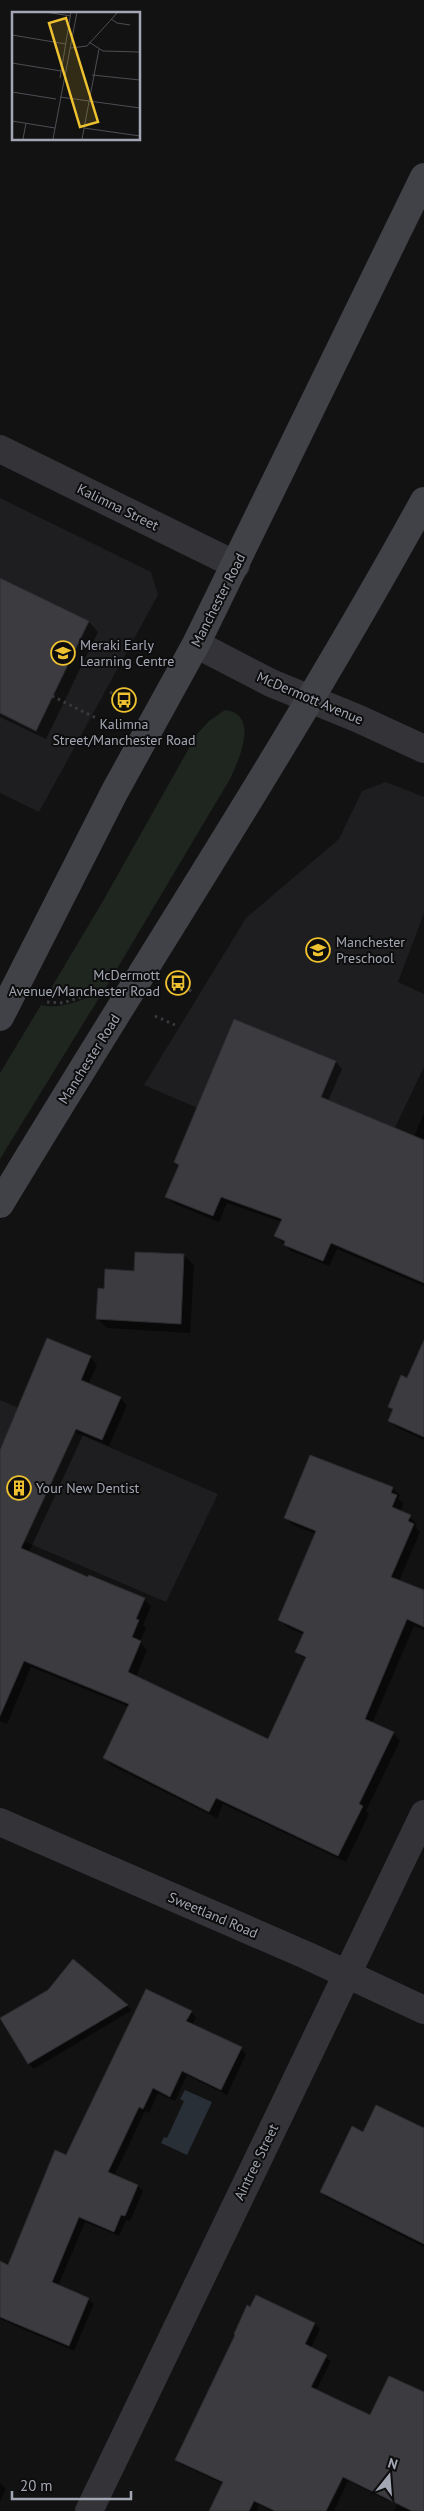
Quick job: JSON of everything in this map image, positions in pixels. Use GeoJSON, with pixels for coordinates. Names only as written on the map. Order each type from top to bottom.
{"type":"FeatureCollection","features":[{"type":"Feature","properties":{"kind":"main road","name":"Manchester Road"},"geometry":{"type":"LineString","coordinates":[[0,1017],[107,808],[196,644],[236,565],[424,177]]}},
{"type":"Feature","properties":{"kind":"main road","name":"Manchester Road"},"geometry":{"type":"LineString","coordinates":[[0,1204],[312,700],[366,608],[424,501]]}},
{"type":"Feature","properties":{"kind":"street","name":"Kalimna Street"},"geometry":{"type":"LineString","coordinates":[[0,449],[236,565]]}},
{"type":"Feature","properties":{"kind":"street","name":"McDermott Avenue"},"geometry":{"type":"LineString","coordinates":[[196,644],[271,683],[424,749]]}},
{"type":"Feature","properties":{"kind":"street","name":"Aintree Street"},"geometry":{"type":"LineString","coordinates":[[89,2511],[424,1814]]}},
{"type":"Feature","properties":{"kind":"street","name":"Sweetland Road"},"geometry":{"type":"LineString","coordinates":[[0,1822],[346,1973],[424,2010]]}},
{"type":"Feature","properties":{"kind":"path"},"geometry":{"type":"LineString","coordinates":[[110,692],[124,700]]}},
{"type":"Feature","properties":{"kind":"path"},"geometry":{"type":"LineString","coordinates":[[52,696],[96,718]]}},
{"type":"Feature","properties":{"kind":"path"},"geometry":{"type":"LineString","coordinates":[[178,983],[194,993]]}},
{"type":"Feature","properties":{"kind":"path"},"geometry":{"type":"LineString","coordinates":[[43,1001],[62,1003],[91,994]]}},
{"type":"Feature","properties":{"kind":"path"},"geometry":{"type":"LineString","coordinates":[[155,1016],[174,1025]]}},
{"type":"Feature","properties":{"kind":"shaded area","name":"Meraki Early Learning Centre"},"geometry":{"type":"Polygon","coordinates":[[[0,498],[151,572],[158,595],[39,812],[0,793],[0,498]]]}},
{"type":"Feature","properties":{"kind":"shaded area"},"geometry":{"type":"Polygon","coordinates":[[[225,710],[236,713],[242,720],[244,729],[242,750],[234,771],[105,989],[90,989],[62,995],[47,995],[103,901],[197,734],[209,721],[225,710]]]}},
{"type":"Feature","properties":{"kind":"shaded area","name":"Manchester Preschool"},"geometry":{"type":"Polygon","coordinates":[[[386,782],[424,797],[424,913],[398,982],[424,994],[424,1067],[369,1182],[144,1085],[246,918],[339,839],[362,791],[386,782]]]}},
{"type":"Feature","properties":{"kind":"shaded area"},"geometry":{"type":"Polygon","coordinates":[[[90,997],[99,998],[0,1159],[0,1073],[41,1005],[60,1006],[90,997]]]}},
{"type":"Feature","properties":{"kind":"shaded area"},"geometry":{"type":"Polygon","coordinates":[[[0,1400],[218,1494],[166,1602],[0,1531],[0,1400]]]}},
{"type":"Feature","properties":{"kind":"shaded area"},"geometry":{"type":"Polygon","coordinates":[[[185,2090],[212,2102],[187,2155],[161,2143],[164,2137],[167,2138],[184,2101],[180,2099],[185,2090]]]}},
{"type":"Feature","properties":{"kind":"building"},"geometry":{"type":"Polygon","coordinates":[[[0,578],[89,621],[36,731],[0,713],[0,578]]]}},
{"type":"Feature","properties":{"kind":"building"},"geometry":{"type":"Polygon","coordinates":[[[234,1019],[336,1061],[321,1097],[424,1140],[424,1283],[331,1243],[323,1261],[284,1245],[285,1241],[274,1236],[282,1219],[221,1197],[213,1216],[165,1197],[179,1165],[174,1162],[234,1019]]]}},
{"type":"Feature","properties":{"kind":"building"},"geometry":{"type":"Polygon","coordinates":[[[135,1252],[184,1254],[181,1324],[96,1319],[98,1288],[104,1289],[105,1269],[134,1271],[135,1252]]]}},
{"type":"Feature","properties":{"kind":"building"},"geometry":{"type":"Polygon","coordinates":[[[47,1338],[91,1356],[81,1380],[121,1397],[102,1440],[76,1429],[21,1548],[88,1577],[89,1575],[145,1598],[136,1619],[139,1620],[132,1637],[141,1641],[128,1672],[268,1739],[306,1657],[295,1652],[304,1632],[278,1620],[316,1531],[284,1518],[310,1455],[393,1487],[391,1493],[397,1495],[392,1507],[411,1515],[408,1521],[414,1524],[391,1577],[424,1590],[424,1627],[407,1619],[365,1719],[394,1732],[359,1804],[363,1806],[338,1856],[216,1798],[209,1812],[103,1758],[129,1704],[24,1661],[0,1716],[0,1450],[47,1338]]]}},
{"type":"Feature","properties":{"kind":"building"},"geometry":{"type":"Polygon","coordinates":[[[424,1340],[424,1437],[388,1421],[393,1409],[388,1407],[401,1375],[407,1378],[424,1340]]]}},
{"type":"Feature","properties":{"kind":"building"},"geometry":{"type":"Polygon","coordinates":[[[73,1959],[128,2005],[28,2064],[0,2018],[48,1990],[73,1959]]]}},
{"type":"Feature","properties":{"kind":"building"},"geometry":{"type":"Polygon","coordinates":[[[146,1989],[192,2011],[186,2021],[242,2047],[221,2090],[182,2071],[170,2097],[153,2088],[143,2109],[139,2107],[108,2172],[138,2185],[125,2216],[121,2215],[114,2232],[79,2217],[52,2282],[89,2298],[69,2346],[0,2317],[0,2261],[8,2265],[55,2150],[66,2155],[146,1989]]]}},
{"type":"Feature","properties":{"kind":"building"},"geometry":{"type":"Polygon","coordinates":[[[376,2105],[424,2128],[424,2244],[320,2192],[352,2126],[363,2132],[376,2105]]]}},
{"type":"Feature","properties":{"kind":"building"},"geometry":{"type":"Polygon","coordinates":[[[256,2295],[315,2323],[305,2344],[327,2355],[311,2387],[370,2415],[389,2376],[424,2392],[424,2511],[412,2511],[343,2477],[326,2511],[275,2511],[254,2501],[249,2511],[209,2511],[223,2482],[175,2460],[235,2335],[247,2305],[250,2307],[256,2295]]]}},
{"type":"Feature","properties":{"kind":"place","name":"Meraki Early Learning Centre"},"geometry":{"type":"Point","coordinates":[63,653]}},
{"type":"Feature","properties":{"kind":"place","name":"Kalimna Street/Manchester Road"},"geometry":{"type":"Point","coordinates":[124,700]}},
{"type":"Feature","properties":{"kind":"place","name":"Manchester Preschool"},"geometry":{"type":"Point","coordinates":[318,950]}},
{"type":"Feature","properties":{"kind":"place","name":"McDermott Avenue/Manchester Road"},"geometry":{"type":"Point","coordinates":[178,983]}},
{"type":"Feature","properties":{"kind":"place","name":"Your New Dentist"},"geometry":{"type":"Point","coordinates":[19,1488]}}]}
